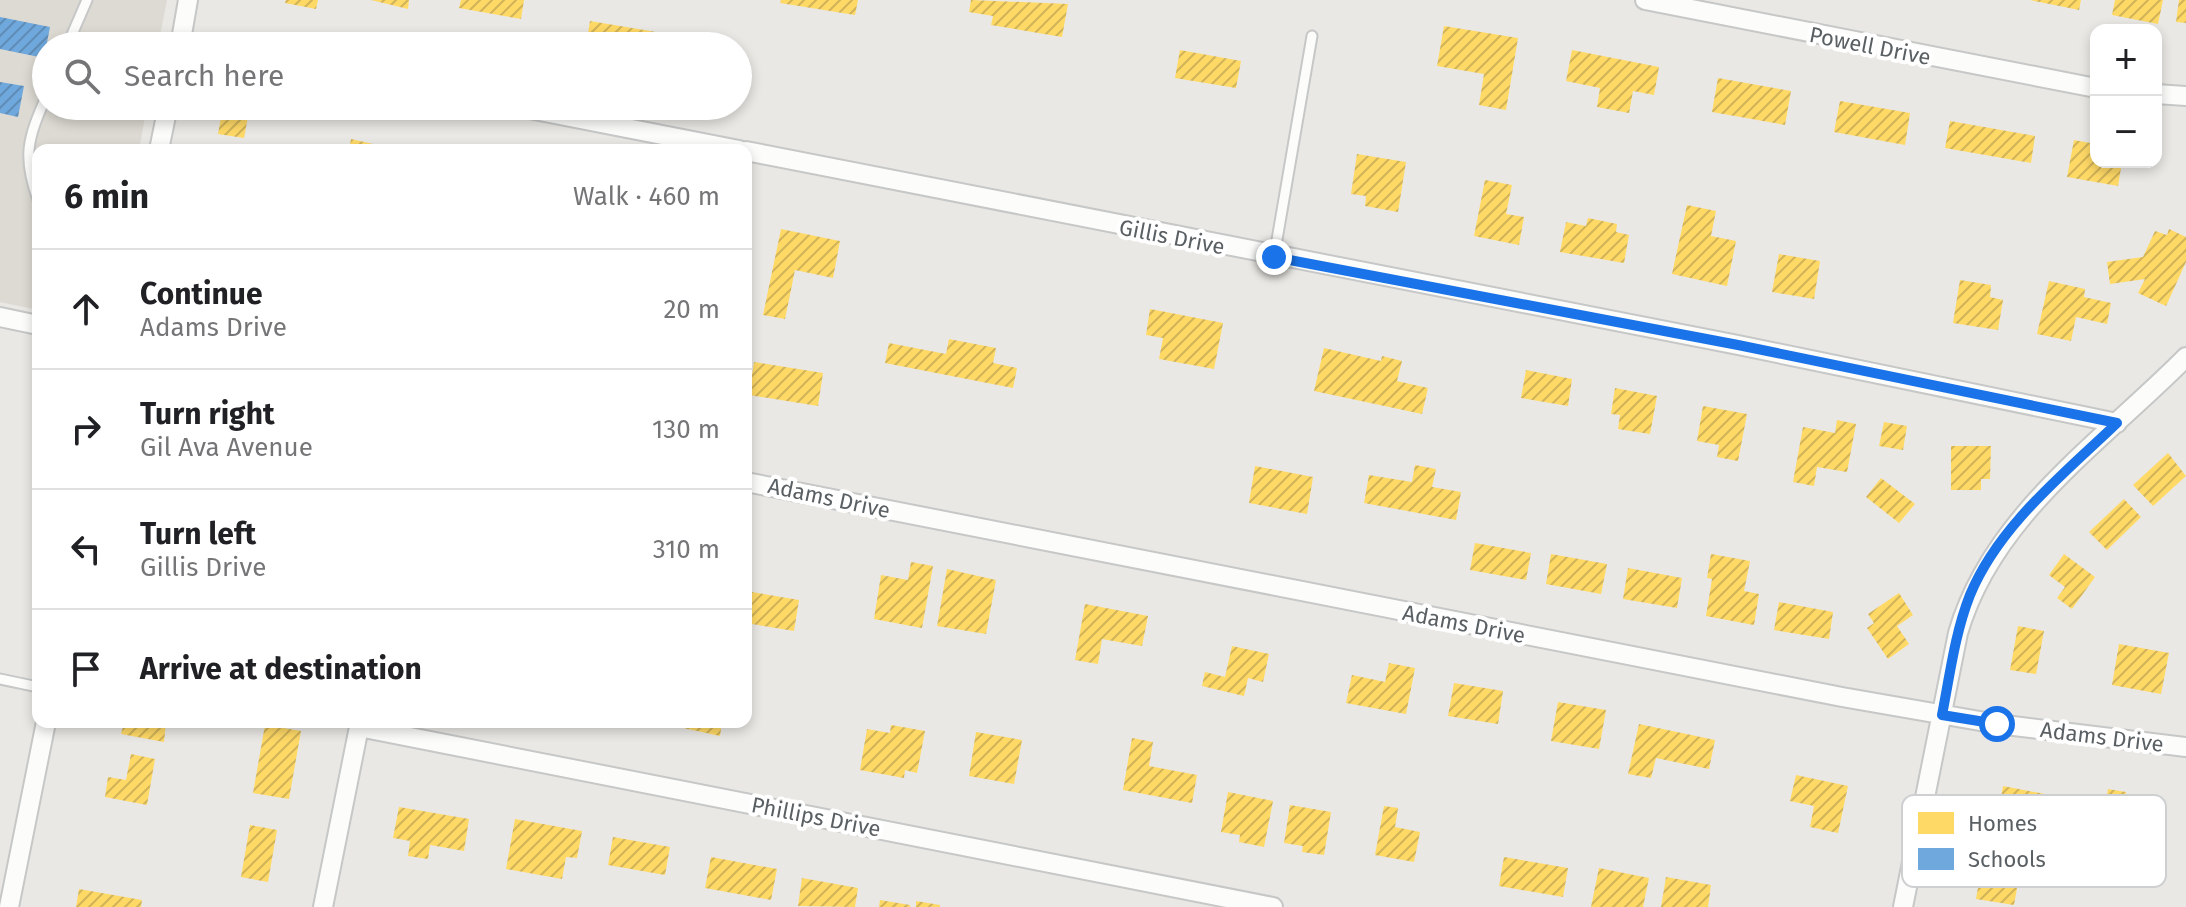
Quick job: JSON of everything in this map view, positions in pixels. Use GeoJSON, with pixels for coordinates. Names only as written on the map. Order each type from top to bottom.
{"type":"FeatureCollection","features":[{"type":"Feature","properties":{"kind":"street"},"geometry":{"type":"LineString","coordinates":[[185,32],[188,0]]}},
{"type":"Feature","properties":{"kind":"street","name":"Powell Drive"},"geometry":{"type":"LineString","coordinates":[[1645,0],[1892,51],[2090,87]]}},
{"type":"Feature","properties":{"kind":"street"},"geometry":{"type":"LineString","coordinates":[[2162,94],[2186,96]]}},
{"type":"Feature","properties":{"kind":"street"},"geometry":{"type":"LineString","coordinates":[[160,144],[165,120]]}},
{"type":"Feature","properties":{"kind":"street"},"geometry":{"type":"LineString","coordinates":[[586,120],[708,144]]}},
{"type":"Feature","properties":{"kind":"street","name":"Gillis Drive"},"geometry":{"type":"LineString","coordinates":[[752,152],[1274,257],[1738,345],[2117,423]]}},
{"type":"Feature","properties":{"kind":"street"},"geometry":{"type":"LineString","coordinates":[[0,317],[32,324]]}},
{"type":"Feature","properties":{"kind":"street"},"geometry":{"type":"LineString","coordinates":[[1926,795],[1962,616],[1985,567],[2014,525],[2186,357]]}},
{"type":"Feature","properties":{"kind":"street","name":"Adams Drive"},"geometry":{"type":"LineString","coordinates":[[752,483],[1942,715],[2186,747]]}},
{"type":"Feature","properties":{"kind":"street"},"geometry":{"type":"LineString","coordinates":[[9,907],[45,728]]}},
{"type":"Feature","properties":{"kind":"street"},"geometry":{"type":"LineString","coordinates":[[323,907],[358,728]]}},
{"type":"Feature","properties":{"kind":"street","name":"Phillips Drive"},"geometry":{"type":"LineString","coordinates":[[379,728],[1273,907]]}},
{"type":"Feature","properties":{"kind":"street"},"geometry":{"type":"LineString","coordinates":[[1903,907],[1907,887]]}},
{"type":"Feature","properties":{"kind":"lane"},"geometry":{"type":"LineString","coordinates":[[73,32],[87,0]]}},
{"type":"Feature","properties":{"kind":"lane"},"geometry":{"type":"LineString","coordinates":[[1274,257],[1312,36]]}},
{"type":"Feature","properties":{"kind":"lane"},"geometry":{"type":"LineString","coordinates":[[32,183],[27,150],[38,120]]}},
{"type":"Feature","properties":{"kind":"lane"},"geometry":{"type":"LineString","coordinates":[[0,679],[32,686]]}},
{"type":"Feature","properties":{"kind":"shaded area"},"geometry":{"type":"Polygon","coordinates":[[[0,0],[167,0],[161,32],[32,32],[32,120],[144,120],[140,144],[32,144],[32,309],[0,302],[0,0]]]}},
{"type":"Feature","properties":{"kind":"building: Homes"},"geometry":{"type":"Polygon","coordinates":[[[286,0],[318,0],[316,9],[285,3],[286,0]]]}},
{"type":"Feature","properties":{"kind":"building: Homes"},"geometry":{"type":"Polygon","coordinates":[[[371,0],[409,0],[408,9],[371,0]]]}},
{"type":"Feature","properties":{"kind":"building: Homes"},"geometry":{"type":"Polygon","coordinates":[[[461,0],[524,0],[521,19],[459,8],[461,0]]]}},
{"type":"Feature","properties":{"kind":"building: Homes"},"geometry":{"type":"Polygon","coordinates":[[[781,0],[858,0],[855,15],[780,3],[781,0]]]}},
{"type":"Feature","properties":{"kind":"building: Homes"},"geometry":{"type":"Polygon","coordinates":[[[971,0],[1068,4],[1062,37],[991,25],[993,16],[969,12],[971,0]]]}},
{"type":"Feature","properties":{"kind":"building: Homes"},"geometry":{"type":"Polygon","coordinates":[[[2030,0],[2081,0],[2079,10],[2030,0]]]}},
{"type":"Feature","properties":{"kind":"building: Homes"},"geometry":{"type":"Polygon","coordinates":[[[2115,0],[2163,0],[2158,24],[2112,15],[2115,0]]]}},
{"type":"Feature","properties":{"kind":"building: Homes"},"geometry":{"type":"Polygon","coordinates":[[[2179,0],[2186,0],[2186,23],[2176,22],[2179,0]]]}},
{"type":"Feature","properties":{"kind":"building: Homes"},"geometry":{"type":"Polygon","coordinates":[[[590,21],[656,32],[588,32],[590,21]]]}},
{"type":"Feature","properties":{"kind":"building: Homes"},"geometry":{"type":"Polygon","coordinates":[[[1444,26],[1518,38],[1506,110],[1479,105],[1484,74],[1437,66],[1444,26]]]}},
{"type":"Feature","properties":{"kind":"building: Homes"},"geometry":{"type":"Polygon","coordinates":[[[1180,50],[1241,61],[1236,88],[1175,78],[1180,50]]]}},
{"type":"Feature","properties":{"kind":"building: Homes"},"geometry":{"type":"Polygon","coordinates":[[[1572,50],[1659,67],[1654,95],[1633,91],[1629,113],[1597,107],[1600,88],[1566,81],[1572,50]]]}},
{"type":"Feature","properties":{"kind":"building: Homes"},"geometry":{"type":"Polygon","coordinates":[[[1718,78],[1791,91],[1785,125],[1712,112],[1718,78]]]}},
{"type":"Feature","properties":{"kind":"building: Homes"},"geometry":{"type":"Polygon","coordinates":[[[1840,101],[1910,113],[1905,145],[1834,132],[1840,101]]]}},
{"type":"Feature","properties":{"kind":"building: Homes"},"geometry":{"type":"Polygon","coordinates":[[[220,120],[247,120],[244,138],[218,134],[220,120]]]}},
{"type":"Feature","properties":{"kind":"building: Homes"},"geometry":{"type":"Polygon","coordinates":[[[1950,121],[2035,136],[2031,163],[1945,148],[1950,121]]]}},
{"type":"Feature","properties":{"kind":"building: Homes"},"geometry":{"type":"Polygon","coordinates":[[[351,139],[373,144],[350,144],[351,139]]]}},
{"type":"Feature","properties":{"kind":"building: Homes"},"geometry":{"type":"Polygon","coordinates":[[[2074,140],[2090,143],[2090,168],[2121,168],[2118,186],[2067,177],[2074,140]]]}},
{"type":"Feature","properties":{"kind":"building: Homes"},"geometry":{"type":"Polygon","coordinates":[[[1357,154],[1406,162],[1398,212],[1365,206],[1366,196],[1351,194],[1357,154]]]}},
{"type":"Feature","properties":{"kind":"building: Homes"},"geometry":{"type":"Polygon","coordinates":[[[1485,180],[1512,185],[1506,214],[1524,217],[1519,245],[1474,236],[1485,180]]]}},
{"type":"Feature","properties":{"kind":"building: Homes"},"geometry":{"type":"Polygon","coordinates":[[[1687,205],[1716,211],[1711,236],[1736,241],[1727,286],[1672,274],[1687,205]]]}},
{"type":"Feature","properties":{"kind":"building: Homes"},"geometry":{"type":"Polygon","coordinates":[[[1588,218],[1617,224],[1616,232],[1629,235],[1624,263],[1560,252],[1566,222],[1586,226],[1588,218]]]}},
{"type":"Feature","properties":{"kind":"building: Homes"},"geometry":{"type":"Polygon","coordinates":[[[781,229],[840,241],[833,278],[795,270],[785,319],[763,315],[781,229]]]}},
{"type":"Feature","properties":{"kind":"building: Homes"},"geometry":{"type":"Polygon","coordinates":[[[2169,229],[2186,237],[2186,262],[2166,306],[2138,293],[2145,279],[2110,284],[2107,262],[2143,257],[2155,231],[2167,235],[2169,229]]]}},
{"type":"Feature","properties":{"kind":"building: Homes"},"geometry":{"type":"Polygon","coordinates":[[[1779,254],[1820,261],[1814,299],[1772,292],[1779,254]]]}},
{"type":"Feature","properties":{"kind":"building: Homes"},"geometry":{"type":"Polygon","coordinates":[[[1960,280],[1991,285],[1990,297],[2003,300],[1998,330],[1953,323],[1960,280]]]}},
{"type":"Feature","properties":{"kind":"building: Homes"},"geometry":{"type":"Polygon","coordinates":[[[2049,281],[2085,289],[2084,297],[2111,303],[2107,324],[2076,317],[2071,341],[2037,334],[2049,281]]]}},
{"type":"Feature","properties":{"kind":"building: Homes"},"geometry":{"type":"Polygon","coordinates":[[[1150,309],[1223,323],[1214,369],[1159,359],[1163,338],[1146,335],[1150,309]]]}},
{"type":"Feature","properties":{"kind":"building: Homes"},"geometry":{"type":"Polygon","coordinates":[[[949,339],[996,348],[993,363],[1017,368],[1013,388],[885,363],[889,343],[946,354],[949,339]]]}},
{"type":"Feature","properties":{"kind":"building: Homes"},"geometry":{"type":"Polygon","coordinates":[[[1324,348],[1381,361],[1382,356],[1402,361],[1397,381],[1428,388],[1422,414],[1314,391],[1324,348]]]}},
{"type":"Feature","properties":{"kind":"building: Homes"},"geometry":{"type":"Polygon","coordinates":[[[754,362],[823,373],[818,406],[752,395],[754,362]]]}},
{"type":"Feature","properties":{"kind":"building: Homes"},"geometry":{"type":"Polygon","coordinates":[[[1526,370],[1572,379],[1568,406],[1521,398],[1526,370]]]}},
{"type":"Feature","properties":{"kind":"building: Homes"},"geometry":{"type":"Polygon","coordinates":[[[1615,388],[1657,396],[1650,434],[1618,429],[1620,415],[1611,414],[1615,388]]]}},
{"type":"Feature","properties":{"kind":"building: Homes"},"geometry":{"type":"Polygon","coordinates":[[[1703,406],[1747,414],[1738,461],[1717,457],[1719,445],[1697,441],[1703,406]]]}},
{"type":"Feature","properties":{"kind":"building: Homes"},"geometry":{"type":"Polygon","coordinates":[[[1837,420],[1856,424],[1847,472],[1817,467],[1814,486],[1793,482],[1803,427],[1835,433],[1837,420]]]}},
{"type":"Feature","properties":{"kind":"building: Homes"},"geometry":{"type":"Polygon","coordinates":[[[1884,422],[1907,426],[1903,450],[1879,446],[1884,422]]]}},
{"type":"Feature","properties":{"kind":"building: Homes"},"geometry":{"type":"Polygon","coordinates":[[[1951,446],[1991,446],[1990,479],[1981,479],[1981,490],[1951,490],[1951,446]]]}},
{"type":"Feature","properties":{"kind":"building: Homes"},"geometry":{"type":"Polygon","coordinates":[[[2168,453],[2186,476],[2153,506],[2133,485],[2168,453]]]}},
{"type":"Feature","properties":{"kind":"building: Homes"},"geometry":{"type":"Polygon","coordinates":[[[1415,465],[1436,469],[1432,487],[1461,492],[1456,520],[1364,503],[1369,475],[1412,482],[1415,465]]]}},
{"type":"Feature","properties":{"kind":"building: Homes"},"geometry":{"type":"Polygon","coordinates":[[[1255,466],[1313,477],[1307,514],[1249,503],[1255,466]]]}},
{"type":"Feature","properties":{"kind":"building: Homes"},"geometry":{"type":"Polygon","coordinates":[[[1881,478],[1915,504],[1899,523],[1866,497],[1881,478]]]}},
{"type":"Feature","properties":{"kind":"building: Homes"},"geometry":{"type":"Polygon","coordinates":[[[2124,499],[2141,517],[2107,550],[2089,532],[2124,499]]]}},
{"type":"Feature","properties":{"kind":"building: Homes"},"geometry":{"type":"Polygon","coordinates":[[[1475,543],[1531,553],[1526,580],[1470,570],[1475,543]]]}},
{"type":"Feature","properties":{"kind":"building: Homes"},"geometry":{"type":"Polygon","coordinates":[[[1551,554],[1607,564],[1601,594],[1546,584],[1551,554]]]}},
{"type":"Feature","properties":{"kind":"building: Homes"},"geometry":{"type":"Polygon","coordinates":[[[1711,554],[1750,561],[1744,591],[1759,594],[1754,625],[1706,616],[1712,579],[1707,578],[1711,554]]]}},
{"type":"Feature","properties":{"kind":"building: Homes"},"geometry":{"type":"Polygon","coordinates":[[[2064,554],[2095,577],[2072,609],[2057,598],[2065,587],[2049,575],[2064,554]]]}},
{"type":"Feature","properties":{"kind":"building: Homes"},"geometry":{"type":"Polygon","coordinates":[[[911,562],[933,566],[922,628],[874,619],[881,575],[908,580],[911,562]]]}},
{"type":"Feature","properties":{"kind":"building: Homes"},"geometry":{"type":"Polygon","coordinates":[[[1628,568],[1682,578],[1677,608],[1623,599],[1628,568]]]}},
{"type":"Feature","properties":{"kind":"building: Homes"},"geometry":{"type":"Polygon","coordinates":[[[947,569],[996,580],[986,634],[937,626],[947,569]]]}},
{"type":"Feature","properties":{"kind":"building: Homes"},"geometry":{"type":"Polygon","coordinates":[[[752,592],[799,600],[794,631],[752,624],[752,592]]]}},
{"type":"Feature","properties":{"kind":"building: Homes"},"geometry":{"type":"Polygon","coordinates":[[[1899,593],[1913,615],[1897,626],[1909,644],[1888,659],[1867,628],[1874,623],[1868,614],[1899,593]]]}},
{"type":"Feature","properties":{"kind":"building: Homes"},"geometry":{"type":"Polygon","coordinates":[[[1779,602],[1833,612],[1829,639],[1774,630],[1779,602]]]}},
{"type":"Feature","properties":{"kind":"building: Homes"},"geometry":{"type":"Polygon","coordinates":[[[1085,604],[1148,616],[1142,646],[1102,639],[1098,664],[1075,660],[1085,604]]]}},
{"type":"Feature","properties":{"kind":"building: Homes"},"geometry":{"type":"Polygon","coordinates":[[[2018,626],[2044,631],[2036,674],[2010,670],[2018,626]]]}},
{"type":"Feature","properties":{"kind":"building: Homes"},"geometry":{"type":"Polygon","coordinates":[[[2119,644],[2169,653],[2161,694],[2112,685],[2119,644]]]}},
{"type":"Feature","properties":{"kind":"building: Homes"},"geometry":{"type":"Polygon","coordinates":[[[1232,646],[1269,654],[1263,682],[1248,678],[1244,696],[1202,686],[1205,672],[1225,677],[1232,646]]]}},
{"type":"Feature","properties":{"kind":"building: Homes"},"geometry":{"type":"Polygon","coordinates":[[[1389,663],[1415,668],[1406,714],[1346,703],[1352,675],[1385,682],[1389,663]]]}},
{"type":"Feature","properties":{"kind":"building: Homes"},"geometry":{"type":"Polygon","coordinates":[[[1454,683],[1503,691],[1498,724],[1448,716],[1454,683]]]}},
{"type":"Feature","properties":{"kind":"building: Homes"},"geometry":{"type":"Polygon","coordinates":[[[1558,702],[1606,710],[1599,749],[1551,741],[1558,702]]]}},
{"type":"Feature","properties":{"kind":"building: Homes"},"geometry":{"type":"Polygon","coordinates":[[[1639,724],[1715,740],[1709,769],[1656,758],[1651,778],[1628,774],[1639,724]]]}},
{"type":"Feature","properties":{"kind":"building: Homes"},"geometry":{"type":"Polygon","coordinates":[[[891,725],[925,731],[917,773],[905,770],[904,778],[860,770],[867,729],[890,733],[891,725]]]}},
{"type":"Feature","properties":{"kind":"building: Homes"},"geometry":{"type":"Polygon","coordinates":[[[122,728],[165,728],[164,742],[121,734],[122,728]]]}},
{"type":"Feature","properties":{"kind":"building: Homes"},"geometry":{"type":"Polygon","coordinates":[[[264,728],[301,731],[289,799],[253,793],[264,728]]]}},
{"type":"Feature","properties":{"kind":"building: Homes"},"geometry":{"type":"Polygon","coordinates":[[[683,728],[721,728],[720,736],[683,728]]]}},
{"type":"Feature","properties":{"kind":"building: Homes"},"geometry":{"type":"Polygon","coordinates":[[[976,732],[1022,740],[1014,784],[969,776],[976,732]]]}},
{"type":"Feature","properties":{"kind":"building: Homes"},"geometry":{"type":"Polygon","coordinates":[[[1132,738],[1153,742],[1149,766],[1197,775],[1192,803],[1123,790],[1132,738]]]}},
{"type":"Feature","properties":{"kind":"building: Homes"},"geometry":{"type":"Polygon","coordinates":[[[131,754],[155,759],[147,805],[105,797],[108,777],[126,780],[131,754]]]}},
{"type":"Feature","properties":{"kind":"building: Homes"},"geometry":{"type":"Polygon","coordinates":[[[1796,775],[1848,786],[1838,833],[1810,827],[1814,806],[1790,801],[1796,775]]]}},
{"type":"Feature","properties":{"kind":"building: Homes"},"geometry":{"type":"Polygon","coordinates":[[[2003,786],[2050,795],[2001,795],[2003,786]]]}},
{"type":"Feature","properties":{"kind":"building: Homes"},"geometry":{"type":"Polygon","coordinates":[[[2108,789],[2126,792],[2126,795],[2107,795],[2108,789]]]}},
{"type":"Feature","properties":{"kind":"building: Homes"},"geometry":{"type":"Polygon","coordinates":[[[1228,792],[1273,801],[1264,847],[1239,842],[1240,835],[1221,832],[1228,792]]]}},
{"type":"Feature","properties":{"kind":"building: Homes"},"geometry":{"type":"Polygon","coordinates":[[[1290,805],[1331,812],[1324,855],[1302,852],[1303,846],[1284,843],[1290,805]]]}},
{"type":"Feature","properties":{"kind":"building: Homes"},"geometry":{"type":"Polygon","coordinates":[[[1384,806],[1398,808],[1395,827],[1420,832],[1414,862],[1375,855],[1384,806]]]}},
{"type":"Feature","properties":{"kind":"building: Homes"},"geometry":{"type":"Polygon","coordinates":[[[399,807],[469,819],[464,851],[430,845],[428,859],[408,856],[410,841],[393,838],[399,807]]]}},
{"type":"Feature","properties":{"kind":"building: Homes"},"geometry":{"type":"Polygon","coordinates":[[[515,819],[582,831],[577,858],[566,857],[562,879],[506,869],[515,819]]]}},
{"type":"Feature","properties":{"kind":"building: Homes"},"geometry":{"type":"Polygon","coordinates":[[[250,825],[277,830],[268,882],[241,877],[250,825]]]}},
{"type":"Feature","properties":{"kind":"building: Homes"},"geometry":{"type":"Polygon","coordinates":[[[613,837],[670,847],[665,875],[608,865],[613,837]]]}},
{"type":"Feature","properties":{"kind":"building: Homes"},"geometry":{"type":"Polygon","coordinates":[[[711,857],[777,869],[771,900],[705,888],[711,857]]]}},
{"type":"Feature","properties":{"kind":"building: Homes"},"geometry":{"type":"Polygon","coordinates":[[[1504,857],[1568,868],[1563,897],[1499,886],[1504,857]]]}},
{"type":"Feature","properties":{"kind":"building: Homes"},"geometry":{"type":"Polygon","coordinates":[[[1599,868],[1649,878],[1643,907],[1591,907],[1599,868]]]}},
{"type":"Feature","properties":{"kind":"building: Homes"},"geometry":{"type":"Polygon","coordinates":[[[1666,877],[1711,885],[1708,907],[1661,907],[1666,877]]]}},
{"type":"Feature","properties":{"kind":"building: Homes"},"geometry":{"type":"Polygon","coordinates":[[[802,878],[858,888],[855,907],[798,906],[802,878]]]}},
{"type":"Feature","properties":{"kind":"building: Homes"},"geometry":{"type":"Polygon","coordinates":[[[1978,887],[2017,887],[2014,905],[1976,899],[1978,887]]]}},
{"type":"Feature","properties":{"kind":"building: Homes"},"geometry":{"type":"Polygon","coordinates":[[[79,889],[142,900],[141,907],[76,907],[79,889]]]}},
{"type":"Feature","properties":{"kind":"building: Homes"},"geometry":{"type":"Polygon","coordinates":[[[880,900],[910,905],[910,907],[879,907],[880,900]]]}},
{"type":"Feature","properties":{"kind":"building: Homes"},"geometry":{"type":"Polygon","coordinates":[[[916,901],[940,905],[940,907],[916,907],[916,901]]]}},
{"type":"Feature","properties":{"kind":"building: Schools"},"geometry":{"type":"Polygon","coordinates":[[[0,17],[50,27],[49,32],[32,32],[32,56],[0,49],[0,17]]]}},
{"type":"Feature","properties":{"kind":"building: Schools"},"geometry":{"type":"Polygon","coordinates":[[[0,82],[24,86],[18,117],[0,113],[0,82]]]}},
{"type":"Feature","properties":{"kind":"route"},"geometry":{"type":"LineString","coordinates":[[1274,257],[1738,345],[2117,423],[2014,525],[1985,567],[1962,616],[1942,715],[1997,724]]}}]}
